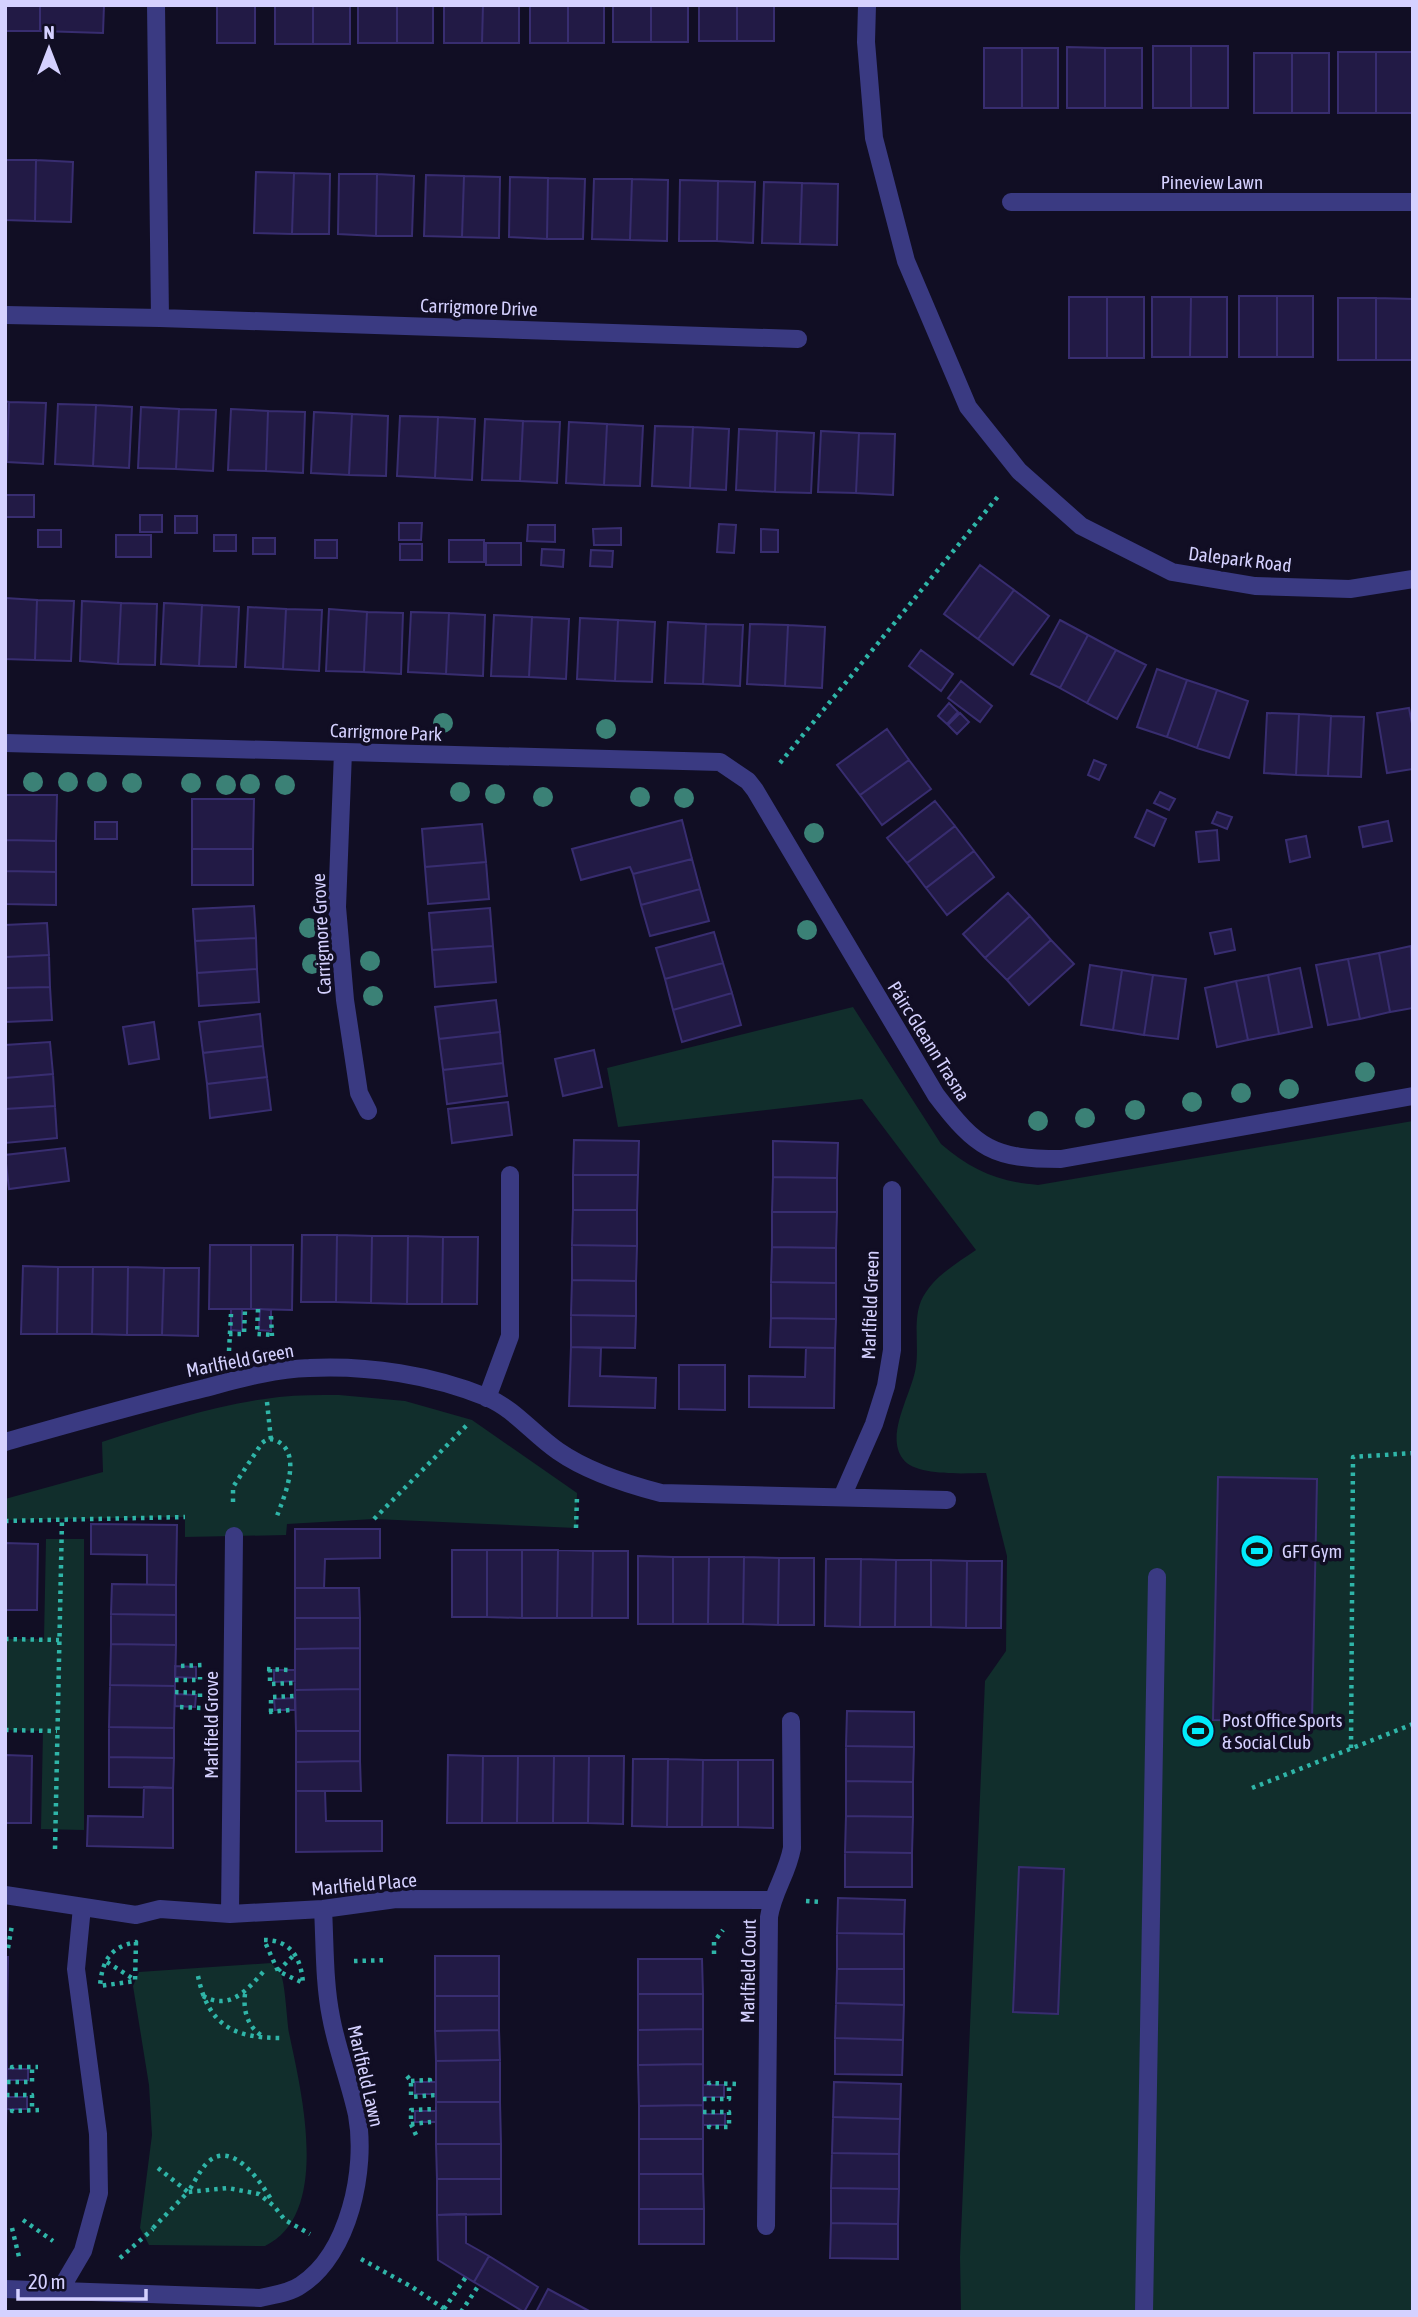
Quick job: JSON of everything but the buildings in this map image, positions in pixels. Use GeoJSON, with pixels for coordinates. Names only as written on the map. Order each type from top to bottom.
{"type":"FeatureCollection","features":[{"type":"Feature","properties":{"kind":"street"},"geometry":{"type":"LineString","coordinates":[[156,5],[160,318]]}},
{"type":"Feature","properties":{"kind":"street","name":"Dalepark Road"},"geometry":{"type":"LineString","coordinates":[[867,5],[866,42],[874,138],[906,261],[968,407],[1019,471],[1081,526],[1172,572],[1269,586],[1350,589],[1413,579]]}},
{"type":"Feature","properties":{"kind":"street","name":"Pineview Lawn"},"geometry":{"type":"LineString","coordinates":[[1011,202],[1413,202]]}},
{"type":"Feature","properties":{"kind":"street","name":"Carrigmore Drive"},"geometry":{"type":"LineString","coordinates":[[5,316],[160,318],[798,339]]}},
{"type":"Feature","properties":{"kind":"street","name":"Carrigmore Park"},"geometry":{"type":"LineString","coordinates":[[5,743],[720,762],[748,781],[755,790]]}},
{"type":"Feature","properties":{"kind":"street","name":"Carrigmore Grove"},"geometry":{"type":"LineString","coordinates":[[343,752],[338,820],[338,921],[353,1059],[359,1093],[368,1111]]}},
{"type":"Feature","properties":{"kind":"street","name":"Páirc Gleann Trasna"},"geometry":{"type":"LineString","coordinates":[[755,790],[839,936],[936,1095],[962,1129],[995,1152],[1024,1159],[1061,1159],[1413,1096]]}},
{"type":"Feature","properties":{"kind":"street"},"geometry":{"type":"LineString","coordinates":[[486,1398],[510,1336],[510,1175]]}},
{"type":"Feature","properties":{"kind":"street","name":"Marlfield Green"},"geometry":{"type":"LineString","coordinates":[[842,1497],[874,1424],[887,1386],[892,1350],[892,1190]]}},
{"type":"Feature","properties":{"kind":"street","name":"Marlfield Green"},"geometry":{"type":"LineString","coordinates":[[5,1442],[263,1373],[309,1368],[373,1371],[443,1381],[504,1405],[559,1452],[620,1482],[661,1493],[947,1500]]}},
{"type":"Feature","properties":{"kind":"street","name":"Marlfield Grove"},"geometry":{"type":"LineString","coordinates":[[230,1914],[234,1536]]}},
{"type":"Feature","properties":{"kind":"street"},"geometry":{"type":"LineString","coordinates":[[1144,2312],[1157,1577]]}},
{"type":"Feature","properties":{"kind":"street","name":"Marlfield Court"},"geometry":{"type":"LineString","coordinates":[[766,2226],[769,1917],[772,1900],[786,1875],[792,1848],[791,1721]]}},
{"type":"Feature","properties":{"kind":"street","name":"Marlfield Place"},"geometry":{"type":"LineString","coordinates":[[5,1895],[136,1915],[160,1909],[230,1914],[323,1909],[396,1899],[772,1900]]}},
{"type":"Feature","properties":{"kind":"street"},"geometry":{"type":"LineString","coordinates":[[60,2290],[83,2251],[99,2193],[96,2109],[76,1969],[82,1907]]}},
{"type":"Feature","properties":{"kind":"street","name":"Marlfield Lawn"},"geometry":{"type":"LineString","coordinates":[[5,2289],[260,2298],[300,2286],[324,2265],[340,2237],[350,2211],[358,2173],[359,2145],[357,2117],[331,2018],[323,1909]]}},
{"type":"Feature","properties":{"kind":"path"},"geometry":{"type":"LineString","coordinates":[[780,762],[1019,471]]}},
{"type":"Feature","properties":{"kind":"path"},"geometry":{"type":"LineString","coordinates":[[229,1334],[244,1334],[245,1309]]}},
{"type":"Feature","properties":{"kind":"path"},"geometry":{"type":"LineString","coordinates":[[258,1309],[257,1334],[272,1335]]}},
{"type":"Feature","properties":{"kind":"path"},"geometry":{"type":"LineString","coordinates":[[229,1355],[231,1314]]}},
{"type":"Feature","properties":{"kind":"path"},"geometry":{"type":"LineString","coordinates":[[271,1316],[272,1347]]}},
{"type":"Feature","properties":{"kind":"path"},"geometry":{"type":"LineString","coordinates":[[266,1399],[271,1440]]}},
{"type":"Feature","properties":{"kind":"path"},"geometry":{"type":"LineString","coordinates":[[374,1519],[472,1420]]}},
{"type":"Feature","properties":{"kind":"path"},"geometry":{"type":"LineString","coordinates":[[233,1502],[233,1487],[262,1443],[271,1440],[284,1445],[291,1469],[289,1486],[277,1516]]}},
{"type":"Feature","properties":{"kind":"path"},"geometry":{"type":"LineString","coordinates":[[1351,1748],[1353,1457],[1413,1453]]}},
{"type":"Feature","properties":{"kind":"path"},"geometry":{"type":"LineString","coordinates":[[576,1528],[578,1493]]}},
{"type":"Feature","properties":{"kind":"path"},"geometry":{"type":"LineString","coordinates":[[5,1521],[185,1517]]}},
{"type":"Feature","properties":{"kind":"path"},"geometry":{"type":"LineString","coordinates":[[55,1849],[62,1519]]}},
{"type":"Feature","properties":{"kind":"path"},"geometry":{"type":"LineString","coordinates":[[5,1639],[59,1640]]}},
{"type":"Feature","properties":{"kind":"path"},"geometry":{"type":"LineString","coordinates":[[175,1679],[200,1680],[201,1665],[181,1666]]}},
{"type":"Feature","properties":{"kind":"path"},"geometry":{"type":"LineString","coordinates":[[289,1670],[270,1669],[270,1684],[295,1683]]}},
{"type":"Feature","properties":{"kind":"path"},"geometry":{"type":"LineString","coordinates":[[175,1692],[200,1693],[199,1708],[180,1707]]}},
{"type":"Feature","properties":{"kind":"path"},"geometry":{"type":"LineString","coordinates":[[290,1710],[271,1712],[271,1697],[295,1696]]}},
{"type":"Feature","properties":{"kind":"path"},"geometry":{"type":"LineString","coordinates":[[1252,1788],[1413,1724]]}},
{"type":"Feature","properties":{"kind":"path"},"geometry":{"type":"LineString","coordinates":[[5,1730],[57,1731]]}},
{"type":"Feature","properties":{"kind":"path"},"geometry":{"type":"LineString","coordinates":[[8,1948],[14,1919]]}},
{"type":"Feature","properties":{"kind":"path"},"geometry":{"type":"LineString","coordinates":[[714,1954],[714,1941],[728,1923]]}},
{"type":"Feature","properties":{"kind":"path"},"geometry":{"type":"LineString","coordinates":[[264,1940],[281,1943],[295,1954],[303,1983],[278,1971],[264,1940]]}},
{"type":"Feature","properties":{"kind":"path"},"geometry":{"type":"LineString","coordinates":[[136,1941],[135,1981],[100,1986],[105,1961],[117,1948],[136,1941]]}},
{"type":"Feature","properties":{"kind":"path"},"geometry":{"type":"LineString","coordinates":[[278,1971],[295,1954]]}},
{"type":"Feature","properties":{"kind":"path"},"geometry":{"type":"LineString","coordinates":[[355,1954],[352,1961],[388,1960]]}},
{"type":"Feature","properties":{"kind":"path"},"geometry":{"type":"LineString","coordinates":[[105,1961],[135,1981]]}},
{"type":"Feature","properties":{"kind":"path"},"geometry":{"type":"LineString","coordinates":[[202,1996],[223,2001],[238,1998],[264,1971]]}},
{"type":"Feature","properties":{"kind":"path"},"geometry":{"type":"LineString","coordinates":[[198,1976],[202,1996],[219,2022],[237,2031],[280,2038]]}},
{"type":"Feature","properties":{"kind":"path"},"geometry":{"type":"LineString","coordinates":[[245,1993],[244,2003],[248,2019],[256,2032],[264,2036]]}},
{"type":"Feature","properties":{"kind":"path"},"geometry":{"type":"LineString","coordinates":[[7,2082],[32,2082],[35,2067],[12,2069]]}},
{"type":"Feature","properties":{"kind":"path"},"geometry":{"type":"LineString","coordinates":[[430,2082],[409,2079],[411,2097],[436,2095]]}},
{"type":"Feature","properties":{"kind":"path"},"geometry":{"type":"LineString","coordinates":[[703,2099],[729,2099],[729,2084],[709,2085]]}},
{"type":"Feature","properties":{"kind":"path"},"geometry":{"type":"LineString","coordinates":[[6,2095],[32,2095],[32,2110]]}},
{"type":"Feature","properties":{"kind":"path"},"geometry":{"type":"LineString","coordinates":[[12,2109],[41,2110]]}},
{"type":"Feature","properties":{"kind":"path"},"geometry":{"type":"LineString","coordinates":[[416,2135],[411,2124],[411,2109],[436,2109]]}},
{"type":"Feature","properties":{"kind":"path"},"geometry":{"type":"LineString","coordinates":[[703,2112],[729,2112],[729,2127],[709,2125]]}},
{"type":"Feature","properties":{"kind":"path"},"geometry":{"type":"LineString","coordinates":[[411,2124],[431,2122]]}},
{"type":"Feature","properties":{"kind":"path"},"geometry":{"type":"LineString","coordinates":[[120,2258],[153,2229],[215,2158],[234,2158],[257,2177],[285,2220],[315,2236]]}},
{"type":"Feature","properties":{"kind":"path"},"geometry":{"type":"LineString","coordinates":[[158,2168],[188,2192],[243,2189],[259,2194],[274,2206]]}},
{"type":"Feature","properties":{"kind":"path"},"geometry":{"type":"LineString","coordinates":[[23,2220],[57,2244]]}},
{"type":"Feature","properties":{"kind":"path"},"geometry":{"type":"LineString","coordinates":[[12,2228],[23,2272]]}},
{"type":"Feature","properties":{"kind":"path"},"geometry":{"type":"LineString","coordinates":[[361,2258],[447,2310],[466,2277]]}},
{"type":"Feature","properties":{"kind":"path"},"geometry":{"type":"LineString","coordinates":[[461,2312],[479,2285]]}},
{"type":"Feature","properties":{"kind":"green space","name":"Post Office Sports & Social Club"},"geometry":{"type":"Polygon","coordinates":[[[853,1007],[941,1144],[975,1168],[1011,1181],[1038,1185],[1413,1121],[1413,2312],[961,2312],[960,2257],[985,1681],[1006,1651],[1007,1556],[986,1473],[942,1473],[919,1469],[903,1459],[897,1438],[901,1413],[916,1366],[917,1317],[921,1301],[938,1278],[976,1250],[862,1099],[618,1127],[607,1068],[853,1007]]]}},
{"type":"Feature","properties":{"kind":"green space"},"geometry":{"type":"Polygon","coordinates":[[[302,1395],[339,1395],[405,1401],[472,1420],[577,1493],[576,1528],[374,1519],[287,1524],[286,1535],[185,1537],[185,1517],[5,1520],[5,1499],[103,1472],[102,1442],[234,1404],[302,1395]]]}},
{"type":"Feature","properties":{"kind":"green space"},"geometry":{"type":"Polygon","coordinates":[[[46,1539],[84,1539],[84,1830],[41,1829],[43,1731],[5,1730],[5,1639],[44,1639],[46,1539]]]}},
{"type":"Feature","properties":{"kind":"green space"},"geometry":{"type":"Polygon","coordinates":[[[271,1963],[282,1979],[304,2117],[307,2149],[305,2180],[299,2207],[286,2230],[265,2246],[149,2245],[140,2228],[152,2135],[149,2085],[133,1986],[139,1972],[271,1963]]]}},
{"type":"Feature","properties":{"kind":"place","name":"GFT Gym"},"geometry":{"type":"Point","coordinates":[1257,1551]}},
{"type":"Feature","properties":{"kind":"place","name":"Post Office Sports & Social Club"},"geometry":{"type":"Point","coordinates":[1198,1731]}}]}
